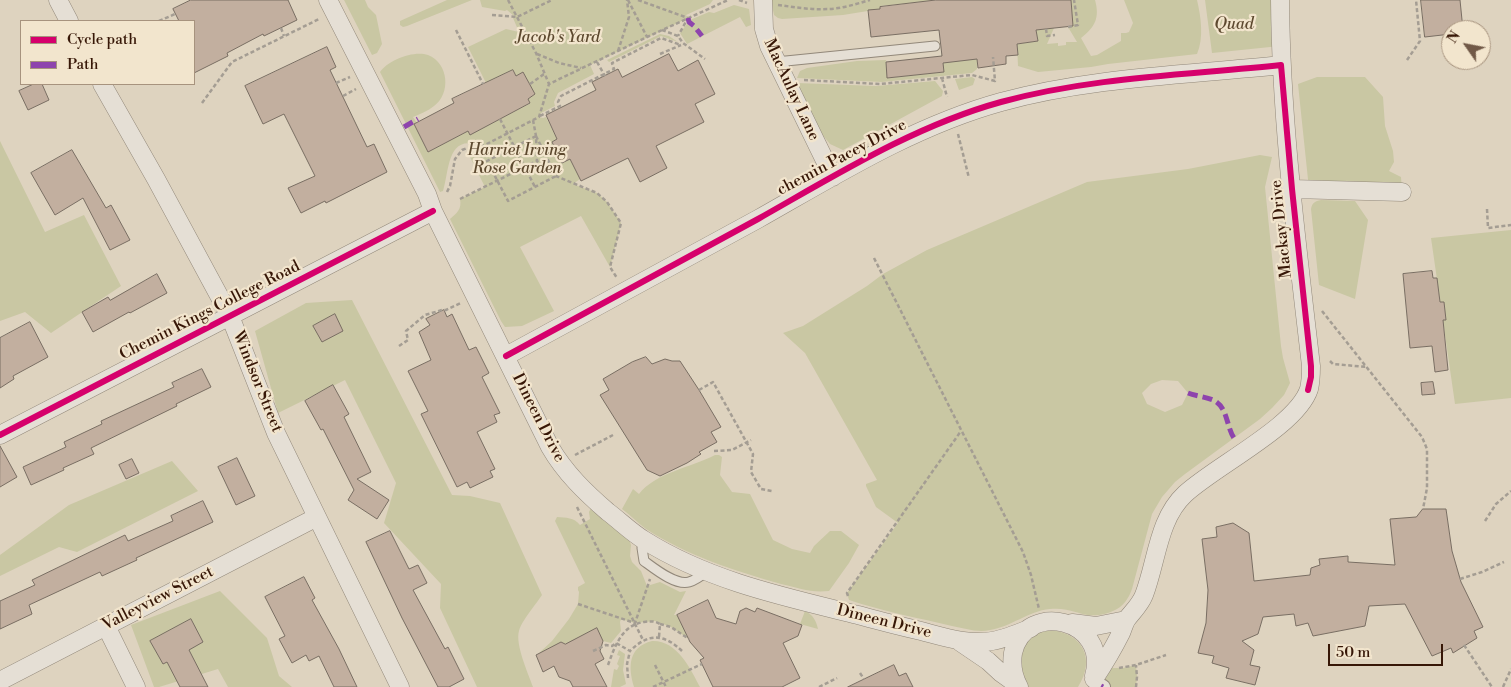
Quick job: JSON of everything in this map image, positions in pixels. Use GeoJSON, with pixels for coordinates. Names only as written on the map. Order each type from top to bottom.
{"type":"FeatureCollection","features":[{"type":"Feature","properties":{"kind":"street"},"geometry":{"type":"LineString","coordinates":[[58,0],[68,20]]}},
{"type":"Feature","properties":{"kind":"street","name":"Mackay Drive"},"geometry":{"type":"LineString","coordinates":[[1097,685],[1126,620],[1142,601],[1165,526],[1176,504],[1184,494],[1202,480],[1272,431],[1300,404],[1308,390],[1311,366],[1281,65],[1280,0]]}},
{"type":"Feature","properties":{"kind":"street","name":"MacAulay Lane"},"geometry":{"type":"LineString","coordinates":[[762,3],[764,29],[776,62],[833,177]]}},
{"type":"Feature","properties":{"kind":"street","name":"Dineen Drive"},"geometry":{"type":"LineString","coordinates":[[326,8],[427,194],[433,211],[557,459],[585,491],[643,539],[706,572],[792,599],[960,641]]}},
{"type":"Feature","properties":{"kind":"street","name":"chemin Pacey Drive"},"geometry":{"type":"LineString","coordinates":[[506,356],[833,177],[917,133],[953,118],[1000,102],[1058,89],[1281,65]]}},
{"type":"Feature","properties":{"kind":"street","name":"Windsor Street"},"geometry":{"type":"LineString","coordinates":[[103,85],[230,316],[276,433],[400,687]]}},
{"type":"Feature","properties":{"kind":"street"},"geometry":{"type":"LineString","coordinates":[[1292,189],[1402,192]]}},
{"type":"Feature","properties":{"kind":"street","name":"Chemin Kings College Road"},"geometry":{"type":"LineString","coordinates":[[0,435],[433,211]]}},
{"type":"Feature","properties":{"kind":"street","name":"Valleyview Street"},"geometry":{"type":"LineString","coordinates":[[0,681],[316,517]]}},
{"type":"Feature","properties":{"kind":"street"},"geometry":{"type":"LineString","coordinates":[[960,641],[991,641],[1051,621],[1096,626],[1126,620]]}},
{"type":"Feature","properties":{"kind":"street"},"geometry":{"type":"LineString","coordinates":[[1065,622],[1075,626],[1090,640],[1097,659],[1097,685]]}},
{"type":"Feature","properties":{"kind":"street"},"geometry":{"type":"LineString","coordinates":[[106,626],[136,687]]}},
{"type":"Feature","properties":{"kind":"street"},"geometry":{"type":"LineString","coordinates":[[1019,686],[1012,669],[1014,649],[1019,640],[1031,628]]}},
{"type":"Feature","properties":{"kind":"street"},"geometry":{"type":"LineString","coordinates":[[960,641],[1019,686]]}},
{"type":"Feature","properties":{"kind":"lane"},"geometry":{"type":"LineString","coordinates":[[776,62],[935,46]]}},
{"type":"Feature","properties":{"kind":"lane"},"geometry":{"type":"LineString","coordinates":[[643,539],[644,561],[679,583],[688,583],[706,572]]}},
{"type":"Feature","properties":{"kind":"path"},"geometry":{"type":"LineString","coordinates":[[508,0],[536,53],[549,84],[539,117]]}},
{"type":"Feature","properties":{"kind":"path"},"geometry":{"type":"LineString","coordinates":[[492,15],[517,17],[552,0]]}},
{"type":"Feature","properties":{"kind":"path"},"geometry":{"type":"LineString","coordinates":[[628,0],[647,37]]}},
{"type":"Feature","properties":{"kind":"path"},"geometry":{"type":"LineString","coordinates":[[617,52],[629,17],[628,0]]}},
{"type":"Feature","properties":{"kind":"path"},"geometry":{"type":"LineString","coordinates":[[638,0],[688,18]]}},
{"type":"Feature","properties":{"kind":"path"},"geometry":{"type":"LineString","coordinates":[[739,0],[812,9],[828,9],[854,5],[870,0]]}},
{"type":"Feature","properties":{"kind":"path"},"geometry":{"type":"LineString","coordinates":[[1407,60],[1420,42],[1416,0]]}},
{"type":"Feature","properties":{"kind":"path"},"geometry":{"type":"LineString","coordinates":[[549,84],[726,1]]}},
{"type":"Feature","properties":{"kind":"path"},"geometry":{"type":"LineString","coordinates":[[1068,26],[1078,25],[1073,1]]}},
{"type":"Feature","properties":{"kind":"path"},"geometry":{"type":"LineString","coordinates":[[202,103],[232,62],[284,36],[326,8]]}},
{"type":"Feature","properties":{"kind":"path"},"geometry":{"type":"LineString","coordinates":[[161,20],[175,14]]}},
{"type":"Feature","properties":{"kind":"path"},"geometry":{"type":"LineString","coordinates":[[678,36],[688,18]]}},
{"type":"Feature","properties":{"kind":"path"},"geometry":{"type":"LineString","coordinates":[[281,28],[284,36]]}},
{"type":"Feature","properties":{"kind":"path"},"geometry":{"type":"LineString","coordinates":[[1046,29],[1047,36],[1056,35]]}},
{"type":"Feature","properties":{"kind":"path"},"geometry":{"type":"LineString","coordinates":[[456,30],[483,84]]}},
{"type":"Feature","properties":{"kind":"path"},"geometry":{"type":"LineString","coordinates":[[662,30],[678,36],[682,44]]}},
{"type":"Feature","properties":{"kind":"path"},"geometry":{"type":"LineString","coordinates":[[447,192],[452,178],[453,164],[458,154],[467,148],[479,148],[560,106],[558,102],[561,96],[605,75],[614,69],[612,63],[661,38],[682,44],[706,59]]}},
{"type":"Feature","properties":{"kind":"path"},"geometry":{"type":"LineString","coordinates":[[660,54],[682,44]]}},
{"type":"Feature","properties":{"kind":"path"},"geometry":{"type":"LineString","coordinates":[[536,53],[558,63],[583,68]]}},
{"type":"Feature","properties":{"kind":"path"},"geometry":{"type":"LineString","coordinates":[[797,80],[880,84],[972,76],[995,81],[993,57]]}},
{"type":"Feature","properties":{"kind":"path"},"geometry":{"type":"LineString","coordinates":[[597,62],[605,75]]}},
{"type":"Feature","properties":{"kind":"path"},"geometry":{"type":"LineString","coordinates":[[530,84],[544,74]]}},
{"type":"Feature","properties":{"kind":"path"},"geometry":{"type":"LineString","coordinates":[[336,83],[353,75]]}},
{"type":"Feature","properties":{"kind":"path"},"geometry":{"type":"LineString","coordinates":[[942,78],[947,98]]}},
{"type":"Feature","properties":{"kind":"path"},"geometry":{"type":"LineString","coordinates":[[343,96],[360,88]]}},
{"type":"Feature","properties":{"kind":"path"},"geometry":{"type":"LineString","coordinates":[[500,120],[535,187]]}},
{"type":"Feature","properties":{"kind":"path"},"geometry":{"type":"LineString","coordinates":[[533,120],[537,162]]}},
{"type":"Feature","properties":{"kind":"path"},"geometry":{"type":"LineString","coordinates":[[957,132],[969,178]]}},
{"type":"Feature","properties":{"kind":"path"},"geometry":{"type":"LineString","coordinates":[[536,136],[487,161],[508,202],[556,176]]}},
{"type":"Feature","properties":{"kind":"path"},"geometry":{"type":"LineString","coordinates":[[536,136],[556,176]]}},
{"type":"Feature","properties":{"kind":"path"},"geometry":{"type":"LineString","coordinates":[[460,199],[537,162]]}},
{"type":"Feature","properties":{"kind":"path"},"geometry":{"type":"LineString","coordinates":[[537,162],[556,176],[597,193],[608,202],[621,223],[610,267]]}},
{"type":"Feature","properties":{"kind":"path"},"geometry":{"type":"LineString","coordinates":[[1487,209],[1488,228],[1511,225]]}},
{"type":"Feature","properties":{"kind":"path"},"geometry":{"type":"LineString","coordinates":[[874,258],[1023,552],[1040,610]]}},
{"type":"Feature","properties":{"kind":"path"},"geometry":{"type":"LineString","coordinates":[[399,346],[408,340],[406,331],[425,315],[457,305]]}},
{"type":"Feature","properties":{"kind":"path"},"geometry":{"type":"LineString","coordinates":[[1322,311],[1422,437],[1426,449],[1427,488],[1423,508]]}},
{"type":"Feature","properties":{"kind":"path"},"geometry":{"type":"LineString","coordinates":[[1330,361],[1332,364],[1367,367]]}},
{"type":"Feature","properties":{"kind":"path"},"geometry":{"type":"LineString","coordinates":[[699,390],[713,382],[753,454],[751,472],[760,490],[772,490]]}},
{"type":"Feature","properties":{"kind":"path"},"geometry":{"type":"LineString","coordinates":[[849,600],[847,593],[961,431]]}},
{"type":"Feature","properties":{"kind":"path"},"geometry":{"type":"LineString","coordinates":[[557,459],[566,459],[613,435]]}},
{"type":"Feature","properties":{"kind":"path"},"geometry":{"type":"LineString","coordinates":[[714,451],[732,450],[751,440]]}},
{"type":"Feature","properties":{"kind":"path"},"geometry":{"type":"LineString","coordinates":[[1485,521],[1496,504],[1511,491]]}},
{"type":"Feature","properties":{"kind":"path"},"geometry":{"type":"LineString","coordinates":[[576,504],[643,640]]}},
{"type":"Feature","properties":{"kind":"path"},"geometry":{"type":"LineString","coordinates":[[1460,579],[1504,562]]}},
{"type":"Feature","properties":{"kind":"path"},"geometry":{"type":"LineString","coordinates":[[608,666],[616,643],[635,623],[654,568]]}},
{"type":"Feature","properties":{"kind":"path"},"geometry":{"type":"LineString","coordinates":[[578,604],[635,623],[655,621],[671,627],[689,639]]}},
{"type":"Feature","properties":{"kind":"path"},"geometry":{"type":"LineString","coordinates":[[658,637],[660,624]]}},
{"type":"Feature","properties":{"kind":"path"},"geometry":{"type":"LineString","coordinates":[[628,678],[627,664],[630,651],[643,640],[663,638],[683,652]]}},
{"type":"Feature","properties":{"kind":"path"},"geometry":{"type":"LineString","coordinates":[[616,643],[630,651]]}},
{"type":"Feature","properties":{"kind":"path"},"geometry":{"type":"LineString","coordinates":[[593,652],[606,645],[612,646],[616,643]]}},
{"type":"Feature","properties":{"kind":"path"},"geometry":{"type":"LineString","coordinates":[[1464,645],[1492,687]]}},
{"type":"Feature","properties":{"kind":"path"},"geometry":{"type":"LineString","coordinates":[[1116,668],[1136,665],[1166,655]]}},
{"type":"Feature","properties":{"kind":"path"},"geometry":{"type":"LineString","coordinates":[[653,687],[702,664]]}},
{"type":"Feature","properties":{"kind":"path"},"geometry":{"type":"LineString","coordinates":[[655,665],[666,687]]}},
{"type":"Feature","properties":{"kind":"path"},"geometry":{"type":"LineString","coordinates":[[1136,665],[1136,687]]}},
{"type":"Feature","properties":{"kind":"path"},"geometry":{"type":"LineString","coordinates":[[1503,687],[1511,669]]}},
{"type":"Feature","properties":{"kind":"path"},"geometry":{"type":"LineString","coordinates":[[860,673],[864,679]]}},
{"type":"Feature","properties":{"kind":"path"},"geometry":{"type":"LineString","coordinates":[[820,687],[837,678]]}},
{"type":"Feature","properties":{"kind":"green space"},"geometry":{"type":"Polygon","coordinates":[[[344,0],[365,0],[368,7],[376,15],[382,44],[377,53],[372,55],[344,0]]]}},
{"type":"Feature","properties":{"kind":"green space"},"geometry":{"type":"Polygon","coordinates":[[[447,0],[472,0],[407,26],[403,27],[400,25],[400,21],[447,0]]]}},
{"type":"Feature","properties":{"kind":"green space"},"geometry":{"type":"Polygon","coordinates":[[[480,0],[713,0],[710,4],[686,15],[688,18],[590,65],[594,74],[558,93],[554,102],[555,106],[541,113],[539,117],[546,117],[557,139],[552,142],[562,162],[570,159],[580,179],[573,184],[597,193],[607,202],[621,223],[610,267],[581,216],[520,247],[554,311],[522,326],[505,327],[450,219],[460,208],[460,199],[485,187],[469,155],[474,152],[477,145],[467,143],[460,145],[455,150],[448,166],[443,191],[440,192],[380,72],[395,60],[416,54],[428,55],[435,59],[444,71],[445,87],[439,101],[432,108],[413,117],[417,123],[414,124],[428,152],[468,131],[473,133],[529,104],[528,99],[535,94],[523,72],[516,76],[513,70],[486,83],[468,47],[506,29],[519,32],[513,18],[514,16],[507,10],[482,7],[480,0]]]}},
{"type":"Feature","properties":{"kind":"green space"},"geometry":{"type":"Polygon","coordinates":[[[771,0],[936,1],[880,6],[880,9],[843,15],[782,19],[774,15],[771,0]]]}},
{"type":"Feature","properties":{"kind":"green space"},"geometry":{"type":"Polygon","coordinates":[[[1071,0],[1095,0],[1097,12],[1095,22],[1090,30],[1081,38],[1091,56],[1097,55],[1121,41],[1121,33],[1129,32],[1133,23],[1124,0],[1197,0],[1201,20],[1201,41],[1197,54],[1038,72],[1018,66],[1017,44],[1038,41],[1036,30],[1054,28],[1047,44],[1058,43],[1058,46],[1066,45],[1066,42],[1077,42],[1068,27],[1073,24],[1071,0]]]}},
{"type":"Feature","properties":{"kind":"green space","name":"Quad"},"geometry":{"type":"Polygon","coordinates":[[[1205,0],[1280,0],[1280,46],[1212,53],[1205,0]]]}},
{"type":"Feature","properties":{"kind":"green space"},"geometry":{"type":"Polygon","coordinates":[[[734,5],[749,9],[751,25],[746,27],[740,17],[687,44],[680,33],[690,20],[734,5]]]}},
{"type":"Feature","properties":{"kind":"green space"},"geometry":{"type":"Polygon","coordinates":[[[660,34],[669,36],[678,42],[661,36],[609,62],[607,60],[660,34]]]}},
{"type":"Feature","properties":{"kind":"green space"},"geometry":{"type":"Polygon","coordinates":[[[964,49],[977,59],[977,69],[972,73],[882,82],[797,78],[800,71],[807,68],[857,61],[886,60],[888,78],[943,72],[941,52],[964,49]]]}},
{"type":"Feature","properties":{"kind":"green space"},"geometry":{"type":"Polygon","coordinates":[[[972,77],[975,79],[973,85],[959,90],[955,79],[972,77]]]}},
{"type":"Feature","properties":{"kind":"green space"},"geometry":{"type":"Polygon","coordinates":[[[1317,77],[1365,77],[1383,97],[1385,126],[1393,151],[1394,162],[1389,171],[1401,177],[1402,192],[1309,189],[1298,84],[1317,77]]]}},
{"type":"Feature","properties":{"kind":"green space"},"geometry":{"type":"Polygon","coordinates":[[[935,81],[943,91],[942,96],[843,150],[830,144],[820,132],[797,83],[876,86],[935,81]]]}},
{"type":"Feature","properties":{"kind":"green space"},"geometry":{"type":"Polygon","coordinates":[[[0,141],[45,232],[84,215],[121,286],[51,333],[25,312],[0,321],[0,141]]]}},
{"type":"Feature","properties":{"kind":"green space"},"geometry":{"type":"Polygon","coordinates":[[[1260,155],[1272,157],[1265,187],[1281,346],[1290,383],[1284,395],[1260,419],[1185,474],[1162,497],[1152,514],[1132,589],[1125,602],[1113,611],[1096,615],[1059,609],[1042,610],[1005,626],[980,631],[874,608],[849,600],[847,593],[898,523],[876,507],[866,484],[877,480],[805,353],[783,333],[803,326],[883,274],[927,250],[1087,182],[1188,169],[1260,155]],[[1162,380],[1151,384],[1142,393],[1147,404],[1165,412],[1182,405],[1188,393],[1178,381],[1162,380]]]}},
{"type":"Feature","properties":{"kind":"green space"},"geometry":{"type":"Polygon","coordinates":[[[1321,200],[1355,201],[1368,220],[1355,299],[1319,285],[1311,209],[1314,203],[1321,200]]]}},
{"type":"Feature","properties":{"kind":"green space"},"geometry":{"type":"Polygon","coordinates":[[[1511,230],[1511,398],[1455,404],[1431,238],[1511,230]]]}},
{"type":"Feature","properties":{"kind":"green space"},"geometry":{"type":"Polygon","coordinates":[[[352,300],[452,495],[470,496],[500,503],[542,595],[523,623],[518,637],[523,659],[533,687],[477,687],[440,608],[441,584],[384,523],[396,483],[345,380],[278,413],[255,331],[306,303],[352,300]]]}},
{"type":"Feature","properties":{"kind":"green space"},"geometry":{"type":"Polygon","coordinates":[[[715,455],[722,457],[720,475],[732,492],[750,494],[773,540],[792,549],[810,553],[814,546],[830,531],[841,531],[859,545],[829,591],[810,591],[781,584],[711,561],[661,538],[646,529],[622,509],[633,489],[639,494],[654,481],[715,455]]]}},
{"type":"Feature","properties":{"kind":"green space"},"geometry":{"type":"Polygon","coordinates":[[[172,461],[198,491],[77,552],[59,547],[0,576],[0,555],[69,505],[172,461]]]}},
{"type":"Feature","properties":{"kind":"green space"},"geometry":{"type":"Polygon","coordinates":[[[591,508],[629,539],[632,562],[641,571],[647,586],[660,582],[680,592],[686,591],[674,615],[677,615],[689,639],[671,627],[655,621],[635,623],[621,619],[621,631],[611,643],[603,641],[598,631],[565,644],[561,642],[538,654],[552,641],[569,619],[578,604],[578,587],[585,583],[555,521],[557,517],[567,518],[580,525],[590,519],[589,512],[591,508]]]}},
{"type":"Feature","properties":{"kind":"green space"},"geometry":{"type":"Polygon","coordinates":[[[220,591],[267,638],[279,676],[292,687],[228,687],[218,669],[154,687],[131,625],[220,591]]]}},
{"type":"Feature","properties":{"kind":"green space"},"geometry":{"type":"Polygon","coordinates":[[[805,611],[814,618],[818,629],[800,624],[805,611]]]}},
{"type":"Feature","properties":{"kind":"green space"},"geometry":{"type":"Polygon","coordinates":[[[1050,630],[1071,636],[1083,649],[1086,657],[1086,667],[1078,687],[1027,687],[1019,671],[1022,649],[1029,639],[1039,633],[1050,630]]]}},
{"type":"Feature","properties":{"kind":"green space"},"geometry":{"type":"Polygon","coordinates":[[[652,641],[669,645],[676,650],[682,656],[700,687],[634,687],[631,665],[634,653],[644,644],[652,641]]]}},
{"type":"Feature","properties":{"kind":"green space"},"geometry":{"type":"Polygon","coordinates":[[[619,650],[625,654],[623,670],[626,684],[620,687],[611,687],[614,669],[617,670],[619,666],[617,664],[620,656],[617,655],[619,650]]]}},
{"type":"Feature","properties":{"kind":"green space"},"geometry":{"type":"Polygon","coordinates":[[[1136,665],[1136,687],[1101,687],[1110,668],[1136,665]]]}},
{"type":"Feature","properties":{"kind":"building"},"geometry":{"type":"Polygon","coordinates":[[[191,0],[288,0],[297,20],[264,36],[263,34],[227,53],[228,56],[195,72],[195,20],[178,20],[173,9],[191,0]]]}},
{"type":"Feature","properties":{"kind":"building"},"geometry":{"type":"Polygon","coordinates":[[[936,0],[1071,0],[1073,26],[1036,30],[1038,41],[1017,44],[1018,55],[1006,56],[1006,64],[978,68],[977,59],[943,63],[944,72],[887,78],[886,62],[942,56],[939,30],[871,37],[868,10],[936,0]]]}},
{"type":"Feature","properties":{"kind":"building"},"geometry":{"type":"Polygon","coordinates":[[[1421,0],[1460,0],[1462,20],[1441,20],[1441,35],[1425,37],[1421,0]]]}},
{"type":"Feature","properties":{"kind":"building"},"geometry":{"type":"Polygon","coordinates":[[[327,47],[336,67],[330,70],[367,147],[374,144],[387,172],[326,203],[325,201],[301,213],[288,188],[315,176],[284,114],[263,124],[245,86],[327,47]]]}},
{"type":"Feature","properties":{"kind":"building"},"geometry":{"type":"Polygon","coordinates":[[[669,54],[678,71],[698,60],[715,94],[695,104],[704,122],[656,146],[667,168],[640,182],[628,158],[581,181],[570,159],[562,163],[552,142],[557,139],[546,115],[596,90],[592,82],[618,69],[622,77],[669,54]]]}},
{"type":"Feature","properties":{"kind":"building"},"geometry":{"type":"Polygon","coordinates":[[[513,70],[516,76],[523,72],[535,94],[528,99],[530,103],[470,135],[468,131],[428,152],[414,124],[454,103],[452,99],[513,70]]]}},
{"type":"Feature","properties":{"kind":"building"},"geometry":{"type":"Polygon","coordinates":[[[32,85],[42,85],[49,100],[28,110],[19,91],[32,85]]]}},
{"type":"Feature","properties":{"kind":"building"},"geometry":{"type":"Polygon","coordinates":[[[72,150],[106,208],[111,205],[130,240],[110,250],[83,198],[55,215],[31,173],[72,150]]]}},
{"type":"Feature","properties":{"kind":"building"},"geometry":{"type":"Polygon","coordinates":[[[1432,271],[1433,278],[1437,278],[1440,302],[1444,302],[1446,320],[1443,320],[1448,370],[1435,372],[1432,346],[1410,348],[1403,274],[1432,271]]]}},
{"type":"Feature","properties":{"kind":"building"},"geometry":{"type":"Polygon","coordinates":[[[157,274],[167,293],[93,332],[82,312],[108,297],[110,300],[157,274]]]}},
{"type":"Feature","properties":{"kind":"building"},"geometry":{"type":"Polygon","coordinates":[[[444,310],[447,317],[452,314],[469,350],[476,347],[489,373],[482,377],[500,413],[494,415],[497,422],[477,432],[495,469],[490,471],[493,477],[470,488],[467,482],[457,487],[421,414],[428,411],[408,371],[431,360],[419,332],[430,325],[426,319],[444,310]]]}},
{"type":"Feature","properties":{"kind":"building"},"geometry":{"type":"Polygon","coordinates":[[[335,314],[343,331],[322,342],[313,326],[335,314]]]}},
{"type":"Feature","properties":{"kind":"building"},"geometry":{"type":"Polygon","coordinates":[[[30,322],[48,357],[13,376],[14,379],[0,388],[0,338],[30,322]]]}},
{"type":"Feature","properties":{"kind":"building"},"geometry":{"type":"Polygon","coordinates":[[[646,357],[652,364],[665,359],[680,361],[721,427],[711,432],[717,442],[699,452],[701,454],[687,463],[660,476],[647,470],[600,395],[609,390],[603,379],[632,362],[646,357]]]}},
{"type":"Feature","properties":{"kind":"building"},"geometry":{"type":"Polygon","coordinates":[[[202,369],[211,387],[176,404],[177,406],[91,448],[94,454],[31,485],[23,467],[66,447],[64,442],[102,424],[101,421],[174,387],[172,383],[202,369]]]}},
{"type":"Feature","properties":{"kind":"building"},"geometry":{"type":"Polygon","coordinates":[[[1433,382],[1435,394],[1422,395],[1421,383],[1433,382]]]}},
{"type":"Feature","properties":{"kind":"building"},"geometry":{"type":"Polygon","coordinates":[[[333,385],[349,414],[344,417],[371,472],[357,479],[389,500],[377,519],[348,500],[354,490],[323,429],[321,430],[305,401],[333,385]]]}},
{"type":"Feature","properties":{"kind":"building"},"geometry":{"type":"Polygon","coordinates":[[[0,446],[17,477],[0,487],[0,446]]]}},
{"type":"Feature","properties":{"kind":"building"},"geometry":{"type":"Polygon","coordinates":[[[237,458],[255,496],[236,505],[218,467],[237,458]]]}},
{"type":"Feature","properties":{"kind":"building"},"geometry":{"type":"Polygon","coordinates":[[[132,459],[139,473],[126,479],[119,465],[132,459]]]}},
{"type":"Feature","properties":{"kind":"building"},"geometry":{"type":"Polygon","coordinates":[[[203,501],[213,522],[102,576],[100,572],[29,605],[32,614],[0,629],[0,601],[35,585],[32,580],[125,535],[128,541],[173,521],[171,516],[203,501]]]}},
{"type":"Feature","properties":{"kind":"building"},"geometry":{"type":"Polygon","coordinates":[[[1423,509],[1446,509],[1452,551],[1461,582],[1483,627],[1474,631],[1477,638],[1453,653],[1451,648],[1432,656],[1405,604],[1369,606],[1365,626],[1313,636],[1308,623],[1296,626],[1294,614],[1263,617],[1258,634],[1242,641],[1254,650],[1250,665],[1260,667],[1255,685],[1226,678],[1229,668],[1212,663],[1214,656],[1198,653],[1206,623],[1208,590],[1202,539],[1217,537],[1216,527],[1233,523],[1249,533],[1254,581],[1310,575],[1311,568],[1320,565],[1319,559],[1348,556],[1348,562],[1395,565],[1390,519],[1416,517],[1423,509]]]}},
{"type":"Feature","properties":{"kind":"building"},"geometry":{"type":"Polygon","coordinates":[[[390,531],[409,569],[418,565],[427,583],[413,590],[445,649],[448,647],[464,679],[449,687],[438,687],[402,618],[366,542],[390,531]]]}},
{"type":"Feature","properties":{"kind":"building"},"geometry":{"type":"Polygon","coordinates":[[[304,577],[315,598],[312,600],[357,687],[334,687],[319,656],[309,661],[306,655],[292,663],[279,639],[285,636],[265,597],[304,577]]]}},
{"type":"Feature","properties":{"kind":"building"},"geometry":{"type":"Polygon","coordinates":[[[708,600],[716,618],[736,624],[740,611],[746,608],[755,612],[757,608],[802,625],[798,636],[783,643],[800,678],[782,687],[713,687],[700,660],[704,658],[690,642],[677,615],[708,600]]]}},
{"type":"Feature","properties":{"kind":"building"},"geometry":{"type":"Polygon","coordinates":[[[191,619],[203,642],[189,650],[208,687],[180,687],[167,662],[163,664],[150,641],[191,619]]]}},
{"type":"Feature","properties":{"kind":"building"},"geometry":{"type":"Polygon","coordinates":[[[597,628],[603,641],[600,651],[604,659],[595,664],[607,687],[573,687],[570,681],[559,677],[554,666],[543,672],[536,655],[561,642],[565,644],[597,628]]]}},
{"type":"Feature","properties":{"kind":"building"},"geometry":{"type":"Polygon","coordinates":[[[894,665],[899,676],[906,673],[913,687],[848,687],[894,665]]]}},
{"type":"Feature","properties":{"kind":"marked path"},"geometry":{"type":"LineString","coordinates":[[688,18],[689,22],[702,36]]}},
{"type":"Feature","properties":{"kind":"marked path"},"geometry":{"type":"LineString","coordinates":[[404,127],[418,119]]}},
{"type":"Feature","properties":{"kind":"marked path"},"geometry":{"type":"LineString","coordinates":[[1188,393],[1218,403],[1224,412],[1234,438]]}},
{"type":"Feature","properties":{"kind":"cycle path"},"geometry":{"type":"LineString","coordinates":[[506,356],[846,169],[937,124],[1001,102],[1070,87],[1140,78],[1281,65],[1311,366],[1308,390]]}},
{"type":"Feature","properties":{"kind":"cycle path"},"geometry":{"type":"LineString","coordinates":[[0,435],[433,211]]}},
{"type":"Feature","properties":{"kind":"park label","name":"Jacob's Yard"},"geometry":{"type":"Point","coordinates":[558,38]}},
{"type":"Feature","properties":{"kind":"park label","name":"Harriet Irving Rose Garden"},"geometry":{"type":"Point","coordinates":[517,160]}}]}
